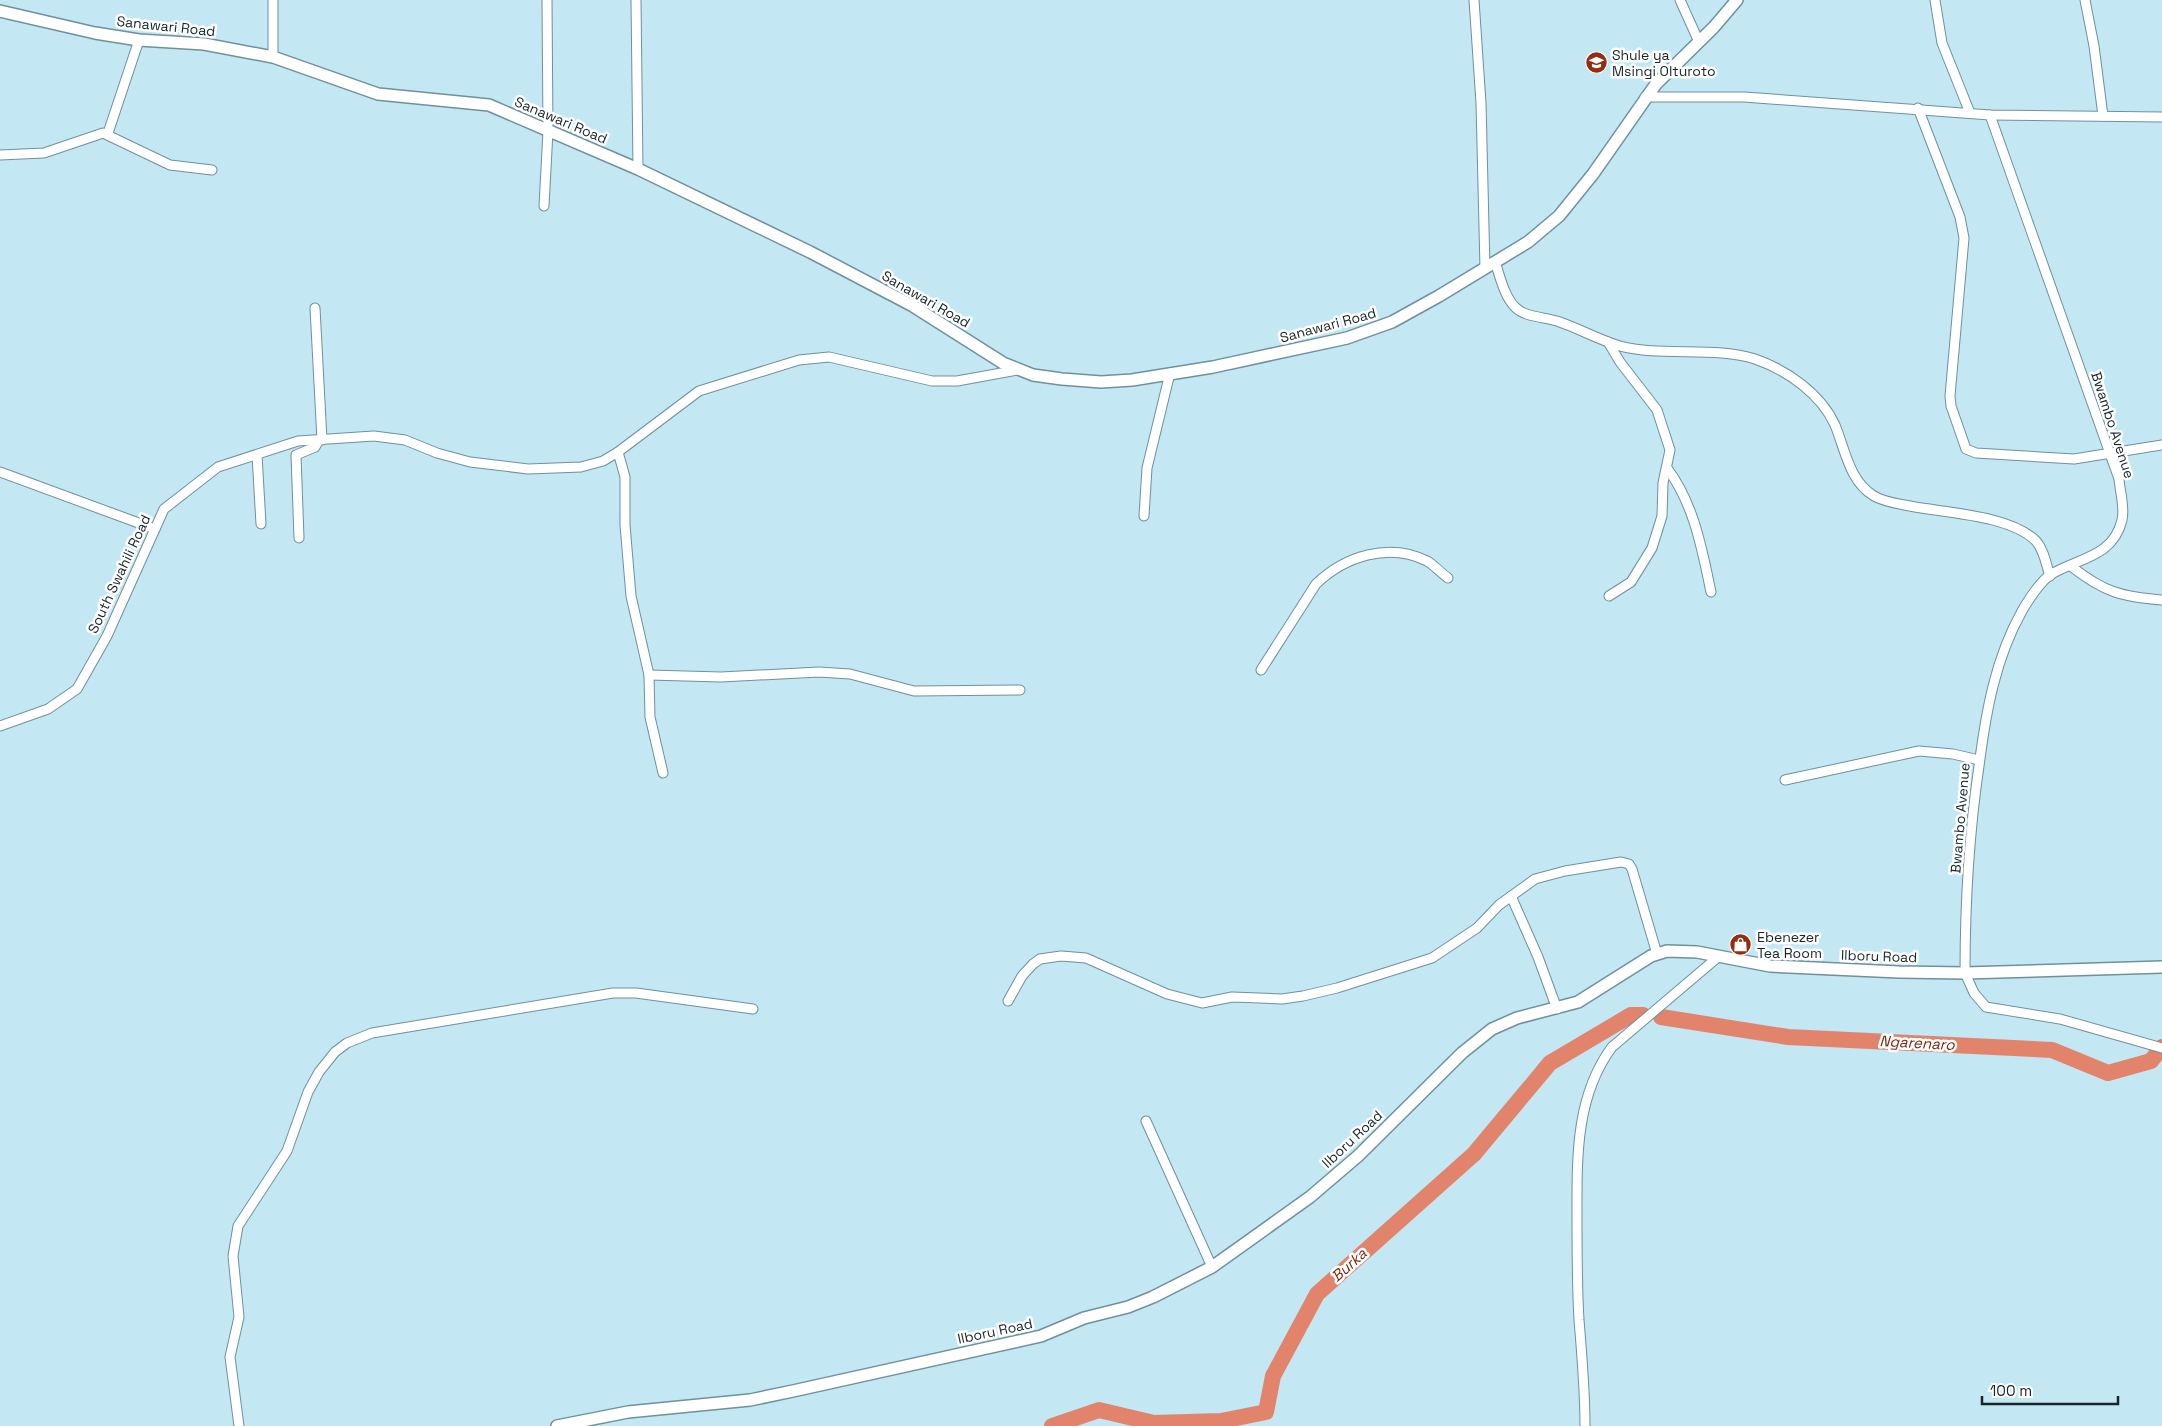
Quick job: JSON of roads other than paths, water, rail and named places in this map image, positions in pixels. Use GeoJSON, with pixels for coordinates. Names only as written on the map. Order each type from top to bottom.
{"type":"FeatureCollection","features":[{"type":"Feature","properties":{"kind":"street"},"geometry":{"type":"LineString","coordinates":[[273,0],[273,57]]}},
{"type":"Feature","properties":{"kind":"street"},"geometry":{"type":"LineString","coordinates":[[544,206],[548,131],[547,0]]}},
{"type":"Feature","properties":{"kind":"street"},"geometry":{"type":"LineString","coordinates":[[636,0],[638,169]]}},
{"type":"Feature","properties":{"kind":"street"},"geometry":{"type":"LineString","coordinates":[[1474,0],[1490,266],[1509,299],[1519,311],[1569,325],[1620,346],[1753,358],[1767,364],[1816,395],[1834,424],[1855,476],[1874,496],[1888,502],[1991,518],[2036,541],[2042,550],[2050,576]]}},
{"type":"Feature","properties":{"kind":"street"},"geometry":{"type":"LineString","coordinates":[[1680,0],[1699,42]]}},
{"type":"Feature","properties":{"kind":"street","name":"Sanawari Road"},"geometry":{"type":"LineString","coordinates":[[0,11],[95,33],[139,40],[204,44],[273,57],[378,94],[489,105],[638,169],[792,243],[913,306],[1003,363],[1018,370],[1084,381],[1124,380],[1240,362],[1364,333],[1413,312],[1538,235],[1559,216],[1613,147],[1646,97],[1664,75],[1699,42],[1737,0]]}},
{"type":"Feature","properties":{"kind":"street"},"geometry":{"type":"LineString","coordinates":[[1935,0],[1942,43],[1970,113]]}},
{"type":"Feature","properties":{"kind":"street"},"geometry":{"type":"LineString","coordinates":[[2085,0],[2094,46],[2103,116]]}},
{"type":"Feature","properties":{"kind":"street"},"geometry":{"type":"LineString","coordinates":[[108,133],[139,40]]}},
{"type":"Feature","properties":{"kind":"street"},"geometry":{"type":"LineString","coordinates":[[1646,97],[1744,97],[1918,108],[1990,115],[2162,117]]}},
{"type":"Feature","properties":{"kind":"street"},"geometry":{"type":"LineString","coordinates":[[1918,108],[1960,216],[1964,238],[1950,396],[1951,406],[1966,449],[1976,453],[2062,459],[2162,445]]}},
{"type":"Feature","properties":{"kind":"street","name":"Bwambo Avenue"},"geometry":{"type":"LineString","coordinates":[[1965,973],[1970,841],[1979,760],[1988,701],[2009,637],[2023,610],[2041,584],[2050,576],[2095,556],[2107,546],[2119,529],[2123,519],[2119,479],[1990,115]]}},
{"type":"Feature","properties":{"kind":"street"},"geometry":{"type":"LineString","coordinates":[[0,155],[44,152],[95,134],[108,133],[170,165],[212,170]]}},
{"type":"Feature","properties":{"kind":"street"},"geometry":{"type":"LineString","coordinates":[[299,538],[296,455],[315,447],[320,440],[314,308]]}},
{"type":"Feature","properties":{"kind":"street"},"geometry":{"type":"LineString","coordinates":[[1606,340],[1657,410],[1670,450],[1663,482],[1662,516],[1652,548],[1631,582],[1609,596]]}},
{"type":"Feature","properties":{"kind":"street","name":"South Swahili Road"},"geometry":{"type":"LineString","coordinates":[[0,726],[48,709],[77,689],[107,636],[164,509],[218,467],[298,441],[374,436],[405,440],[436,453],[470,462],[528,469],[581,467],[603,461],[618,452],[699,390],[799,360],[829,357],[932,381],[958,381],[1018,370]]}},
{"type":"Feature","properties":{"kind":"street"},"geometry":{"type":"LineString","coordinates":[[1144,516],[1147,468],[1170,373]]}},
{"type":"Feature","properties":{"kind":"street"},"geometry":{"type":"LineString","coordinates":[[618,452],[625,477],[625,525],[631,596],[649,675],[650,718],[663,773]]}},
{"type":"Feature","properties":{"kind":"street"},"geometry":{"type":"LineString","coordinates":[[257,455],[261,524]]}},
{"type":"Feature","properties":{"kind":"street"},"geometry":{"type":"LineString","coordinates":[[1667,468],[1675,479],[1693,518],[1711,592]]}},
{"type":"Feature","properties":{"kind":"street"},"geometry":{"type":"LineString","coordinates":[[0,472],[155,529]]}},
{"type":"Feature","properties":{"kind":"street"},"geometry":{"type":"LineString","coordinates":[[1261,670],[1316,584],[1329,572],[1350,560],[1376,552],[1405,554],[1427,561],[1448,578]]}},
{"type":"Feature","properties":{"kind":"street"},"geometry":{"type":"LineString","coordinates":[[2072,567],[2100,588],[2127,595],[2162,600]]}},
{"type":"Feature","properties":{"kind":"street"},"geometry":{"type":"LineString","coordinates":[[649,675],[721,677],[820,672],[850,674],[914,690],[1020,690]]}},
{"type":"Feature","properties":{"kind":"street"},"geometry":{"type":"LineString","coordinates":[[1785,780],[1919,751],[1953,754],[1979,760]]}},
{"type":"Feature","properties":{"kind":"street"},"geometry":{"type":"LineString","coordinates":[[1008,1000],[1022,976],[1033,964],[1040,959],[1061,956],[1086,958],[1168,994],[1202,1003],[1232,997],[1292,999],[1337,988],[1432,958],[1476,928],[1511,896],[1535,879],[1612,864],[1629,864],[1657,954]]}},
{"type":"Feature","properties":{"kind":"street"},"geometry":{"type":"LineString","coordinates":[[1511,896],[1538,957],[1557,1008]]}},
{"type":"Feature","properties":{"kind":"street","name":"Ilboru Road"},"geometry":{"type":"LineString","coordinates":[[558,1426],[628,1412],[750,1400],[957,1354],[996,1348],[1040,1336],[1084,1318],[1128,1307],[1170,1289],[1212,1266],[1277,1222],[1348,1165],[1440,1074],[1482,1036],[1517,1018],[1557,1008],[1589,997],[1657,954],[1676,950],[1755,964],[1793,968],[1965,973],[2162,966]]}},
{"type":"Feature","properties":{"kind":"street"},"geometry":{"type":"LineString","coordinates":[[1585,1426],[1585,1380],[1579,1319],[1577,1260],[1576,1156],[1586,1098],[1602,1060],[1612,1047],[1718,956]]}},
{"type":"Feature","properties":{"kind":"street"},"geometry":{"type":"LineString","coordinates":[[1965,973],[1974,993],[1980,1002],[1986,1006],[2060,1019],[2150,1043],[2162,1048]]}},
{"type":"Feature","properties":{"kind":"street"},"geometry":{"type":"LineString","coordinates":[[238,1426],[230,1357],[239,1317],[233,1256],[235,1237],[244,1217],[286,1151],[313,1082],[335,1052],[347,1043],[372,1033],[613,993],[636,993],[753,1009]]}},
{"type":"Feature","properties":{"kind":"street"},"geometry":{"type":"LineString","coordinates":[[1146,1121],[1212,1266]]}},
{"type":"Feature","properties":{"kind":"waterway","name":"Burka"},"geometry":{"type":"LineString","coordinates":[[1052,1426],[1099,1410],[1154,1423],[1221,1421],[1266,1412],[1273,1376],[1317,1294],[1474,1154],[1550,1063],[1631,1015],[1643,1015]]}},
{"type":"Feature","properties":{"kind":"waterway","name":"Ngarenaro"},"geometry":{"type":"LineString","coordinates":[[1661,1017],[1788,1037],[2052,1050],[2108,1073],[2151,1061],[2162,1047]]}},
{"type":"Feature","properties":{"kind":"place","name":"Shule ya Msingi Olturoto"},"geometry":{"type":"Point","coordinates":[1596,63]}},
{"type":"Feature","properties":{"kind":"place","name":"Ebenezer Tea Room"},"geometry":{"type":"Point","coordinates":[1741,945]}}]}
